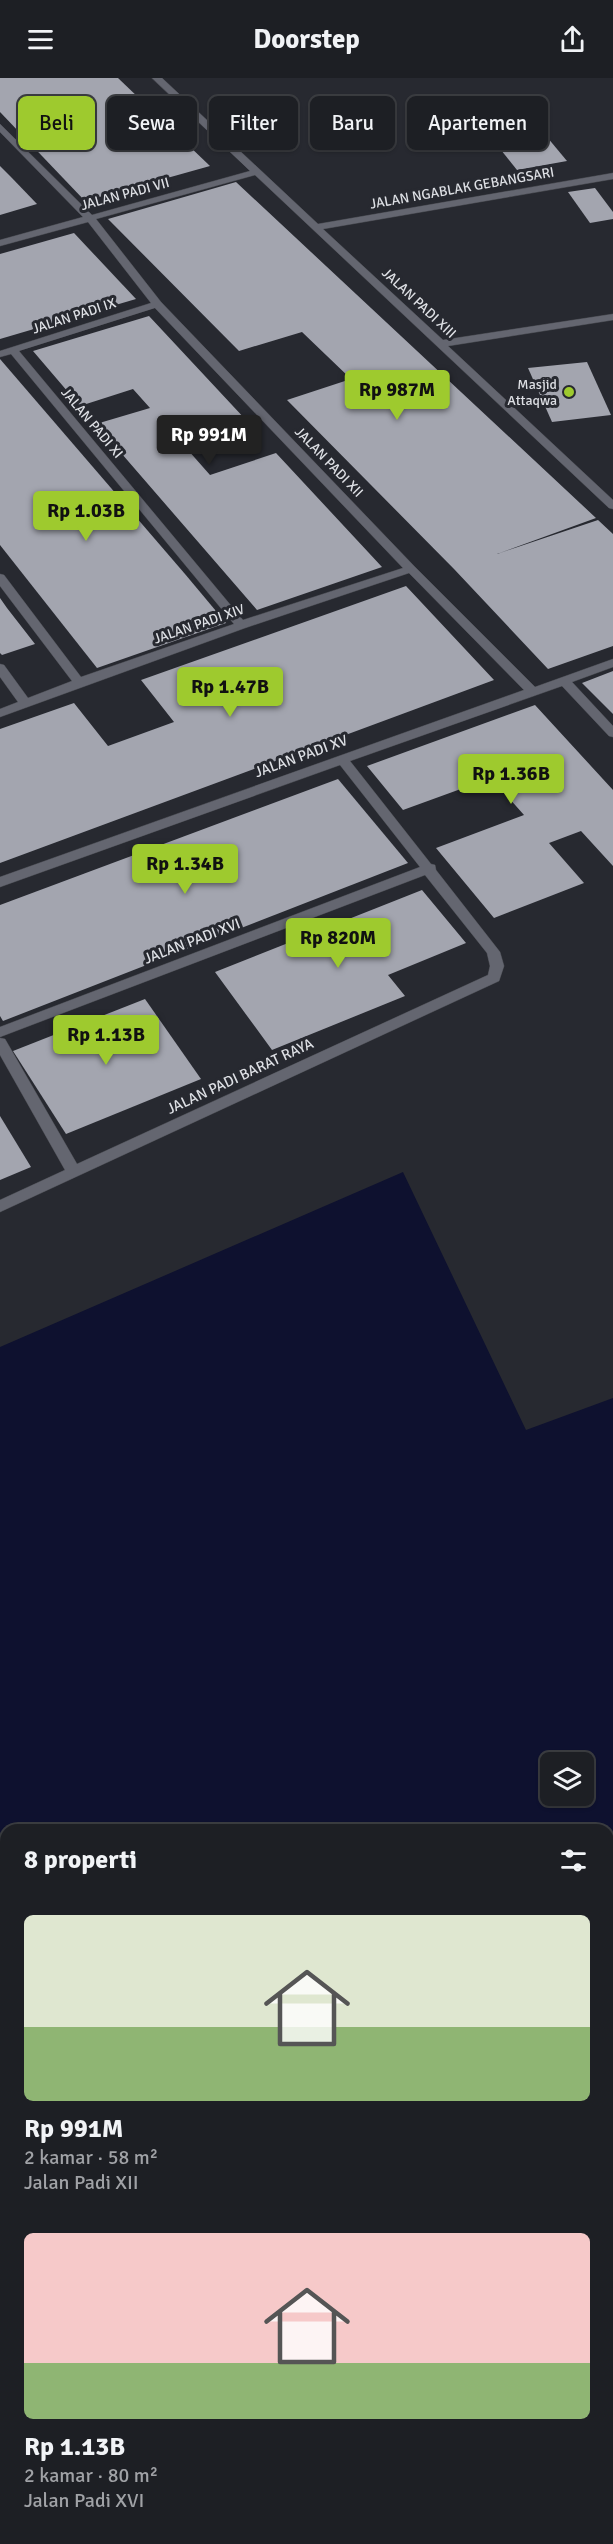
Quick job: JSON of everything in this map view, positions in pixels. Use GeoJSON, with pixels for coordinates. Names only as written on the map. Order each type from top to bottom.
{"type":"FeatureCollection","features":[{"type":"Feature","properties":{"kind":"street","name":"JALAN PADI XIII"},"geometry":{"type":"LineString","coordinates":[[157,78],[613,506]]}},
{"type":"Feature","properties":{"kind":"street","name":"JALAN PADI XII"},"geometry":{"type":"LineString","coordinates":[[0,127],[90,218],[157,304],[411,569],[533,692]]}},
{"type":"Feature","properties":{"kind":"street","name":"JALAN PADI VII"},"geometry":{"type":"LineString","coordinates":[[0,243],[257,172]]}},
{"type":"Feature","properties":{"kind":"street","name":"JALAN NGABLAK GEBANGSARI"},"geometry":{"type":"LineString","coordinates":[[316,227],[613,176]]}},
{"type":"Feature","properties":{"kind":"street","name":"JALAN PADI IX"},"geometry":{"type":"LineString","coordinates":[[0,354],[157,304]]}},
{"type":"Feature","properties":{"kind":"street"},"geometry":{"type":"LineString","coordinates":[[440,344],[613,317]]}},
{"type":"Feature","properties":{"kind":"street","name":"JALAN PADI XI"},"geometry":{"type":"LineString","coordinates":[[13,350],[241,625]]}},
{"type":"Feature","properties":{"kind":"street","name":"JALAN PADI XIV"},"geometry":{"type":"LineString","coordinates":[[0,713],[79,682],[241,625],[411,569]]}},
{"type":"Feature","properties":{"kind":"street"},"geometry":{"type":"LineString","coordinates":[[0,578],[79,682]]}},
{"type":"Feature","properties":{"kind":"street","name":"JALAN PADI XV"},"geometry":{"type":"LineString","coordinates":[[0,882],[613,663]]}},
{"type":"Feature","properties":{"kind":"street"},"geometry":{"type":"LineString","coordinates":[[0,668],[26,704]]}},
{"type":"Feature","properties":{"kind":"street"},"geometry":{"type":"LineString","coordinates":[[564,681],[613,733]]}},
{"type":"Feature","properties":{"kind":"street"},"geometry":{"type":"LineString","coordinates":[[342,759],[430,868]]}},
{"type":"Feature","properties":{"kind":"street","name":"JALAN PADI BARAT RAYA"},"geometry":{"type":"LineString","coordinates":[[0,1206],[494,978],[497,966],[493,952],[430,868]]}},
{"type":"Feature","properties":{"kind":"street","name":"JALAN PADI XVI"},"geometry":{"type":"LineString","coordinates":[[0,1032],[430,868]]}},
{"type":"Feature","properties":{"kind":"street"},"geometry":{"type":"LineString","coordinates":[[0,1043],[73,1171]]}},
{"type":"Feature","properties":{"kind":"water"},"geometry":{"type":"Polygon","coordinates":[[[403,1172],[526,1430],[613,1398],[613,1824],[0,1824],[0,1347],[403,1172]]]}},
{"type":"Feature","properties":{"kind":"building"},"geometry":{"type":"Polygon","coordinates":[[[0,78],[118,78],[137,96],[107,96],[107,150],[193,150],[210,166],[85,201],[36,150],[95,150],[95,96],[18,96],[18,131],[0,112],[0,78]]]}},
{"type":"Feature","properties":{"kind":"building"},"geometry":{"type":"Polygon","coordinates":[[[548,138],[567,161],[517,170],[501,150],[548,150],[548,138]]]}},
{"type":"Feature","properties":{"kind":"building"},"geometry":{"type":"Polygon","coordinates":[[[0,166],[11,177],[37,204],[0,215],[0,166]]]}},
{"type":"Feature","properties":{"kind":"building"},"geometry":{"type":"Polygon","coordinates":[[[236,182],[596,518],[497,554],[598,520],[613,534],[613,646],[548,669],[454,569],[287,400],[351,379],[302,332],[239,351],[108,219],[236,182]]]}},
{"type":"Feature","properties":{"kind":"building"},"geometry":{"type":"Polygon","coordinates":[[[595,188],[613,212],[613,219],[590,223],[568,192],[595,188]]]}},
{"type":"Feature","properties":{"kind":"building"},"geometry":{"type":"Polygon","coordinates":[[[74,233],[136,299],[0,339],[0,254],[74,233]]]}},
{"type":"Feature","properties":{"kind":"building"},"geometry":{"type":"Polygon","coordinates":[[[149,316],[246,420],[180,441],[210,475],[276,453],[382,567],[257,610],[96,424],[150,408],[133,389],[80,406],[33,351],[149,316]]]}},
{"type":"Feature","properties":{"kind":"building"},"geometry":{"type":"Polygon","coordinates":[[[0,359],[226,623],[97,668],[0,545],[0,359]]]}},
{"type":"Feature","properties":{"kind":"building","name":"Masjid Attaqwa"},"geometry":{"type":"Polygon","coordinates":[[[587,362],[611,415],[552,422],[528,368],[587,362]]]}},
{"type":"Feature","properties":{"kind":"building"},"geometry":{"type":"Polygon","coordinates":[[[406,586],[494,680],[0,863],[0,729],[74,703],[108,746],[174,722],[141,680],[406,586]]]}},
{"type":"Feature","properties":{"kind":"building"},"geometry":{"type":"Polygon","coordinates":[[[0,598],[35,644],[2,655],[0,653],[0,598]]]}},
{"type":"Feature","properties":{"kind":"building"},"geometry":{"type":"Polygon","coordinates":[[[613,671],[613,714],[582,683],[613,671]]]}},
{"type":"Feature","properties":{"kind":"building"},"geometry":{"type":"Polygon","coordinates":[[[535,705],[613,790],[613,866],[581,831],[549,843],[584,883],[494,918],[436,848],[524,815],[491,778],[403,810],[367,766],[535,705]]]}},
{"type":"Feature","properties":{"kind":"building"},"geometry":{"type":"Polygon","coordinates":[[[338,779],[408,863],[3,1021],[0,1016],[0,905],[338,779]]]}},
{"type":"Feature","properties":{"kind":"building"},"geometry":{"type":"Polygon","coordinates":[[[422,890],[466,943],[388,975],[405,996],[272,1050],[215,972],[422,890]]]}},
{"type":"Feature","properties":{"kind":"building"},"geometry":{"type":"Polygon","coordinates":[[[145,999],[201,1079],[66,1134],[13,1051],[145,999]]]}},
{"type":"Feature","properties":{"kind":"building"},"geometry":{"type":"Polygon","coordinates":[[[0,1116],[31,1167],[0,1180],[0,1116]]]}},
{"type":"Feature","properties":{"kind":"place","name":"Masjid Attaqwa"},"geometry":{"type":"Point","coordinates":[569,392]}}]}
